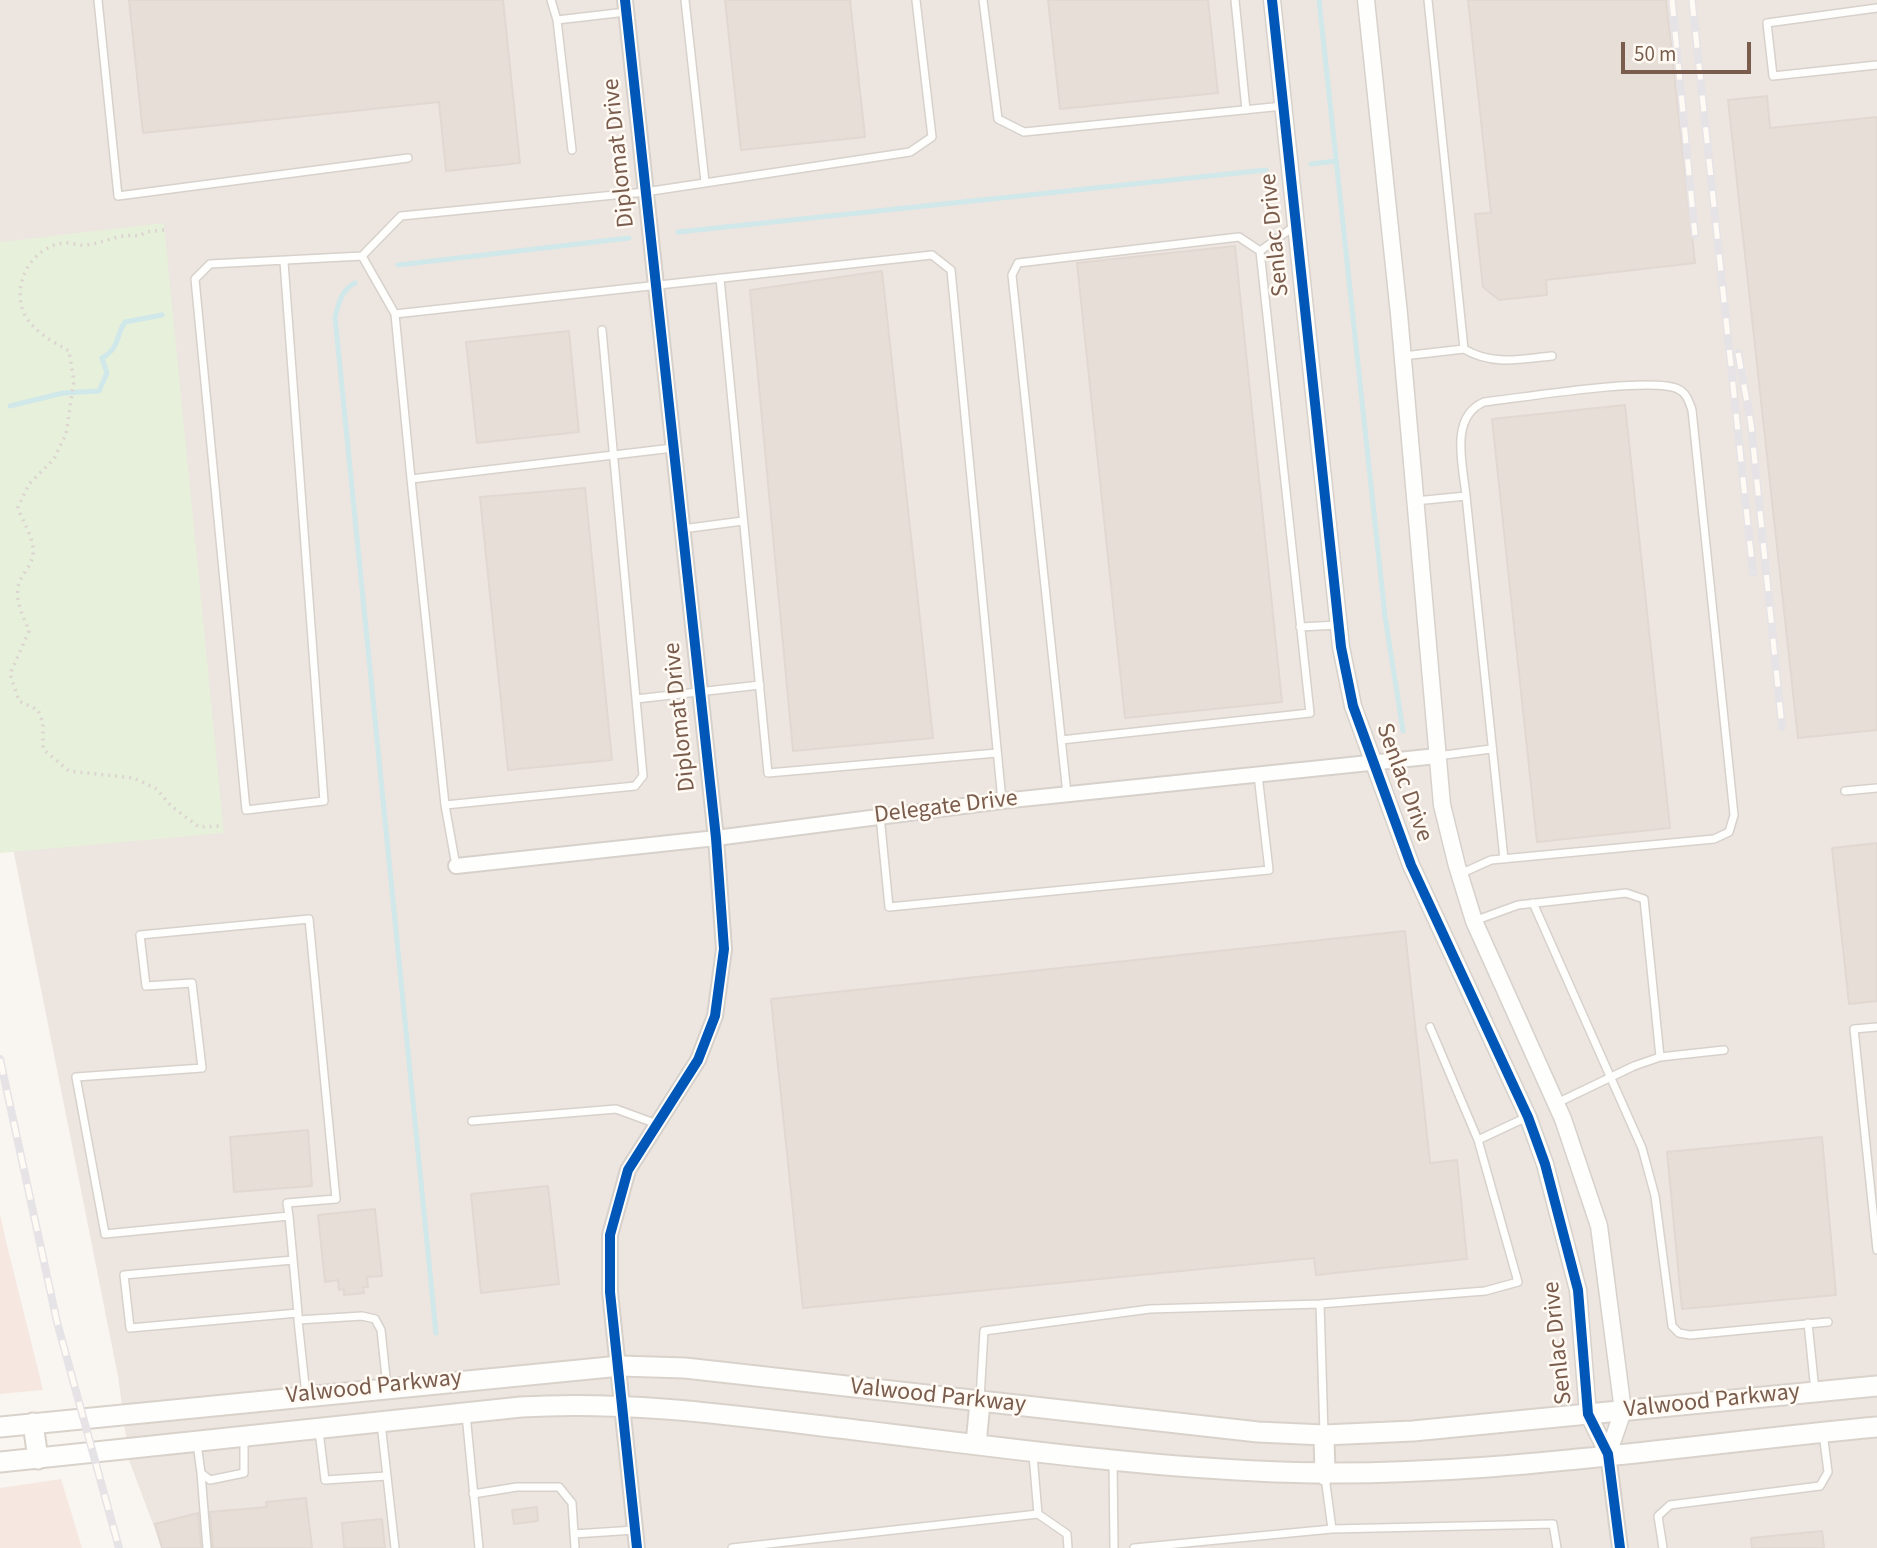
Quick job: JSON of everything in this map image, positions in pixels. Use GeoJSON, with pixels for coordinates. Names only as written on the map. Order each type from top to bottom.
{"type":"FeatureCollection","features":[{"type":"Feature","properties":{"kind":"main road","name":"Valwood Parkway"},"geometry":{"type":"LineString","coordinates":[[0,1427],[620,1366],[685,1368],[1258,1432],[1324,1435],[1413,1431],[1877,1386]]}},
{"type":"Feature","properties":{"kind":"main road"},"geometry":{"type":"LineString","coordinates":[[386,1421],[387,1387]]}},
{"type":"Feature","properties":{"kind":"main road"},"geometry":{"type":"LineString","coordinates":[[976,1444],[980,1402]]}},
{"type":"Feature","properties":{"kind":"main road","name":"Valwood Parkway"},"geometry":{"type":"LineString","coordinates":[[0,1462],[554,1405],[624,1405],[1113,1460],[1325,1475],[1405,1473],[1877,1427]]}},
{"type":"Feature","properties":{"kind":"main road"},"geometry":{"type":"LineString","coordinates":[[33,1423],[38,1459]]}},
{"type":"Feature","properties":{"kind":"main road"},"geometry":{"type":"LineString","coordinates":[[1324,1435],[1325,1475]]}},
{"type":"Feature","properties":{"kind":"street","name":"Senlac Drive"},"geometry":{"type":"LineString","coordinates":[[1272,0],[1338,625],[1353,706],[1411,865],[1528,1117],[1559,1209],[1577,1290],[1588,1414],[1608,1454],[1620,1548]]}},
{"type":"Feature","properties":{"kind":"street","name":"Senlac Drive"},"geometry":{"type":"LineString","coordinates":[[1366,0],[1402,356],[1442,805],[1474,921],[1556,1103],[1599,1226],[1623,1411],[1608,1454]]}},
{"type":"Feature","properties":{"kind":"street","name":"Diplomat Drive"},"geometry":{"type":"LineString","coordinates":[[626,6],[716,838],[724,940],[720,996],[698,1060],[628,1170],[610,1235],[610,1292],[620,1366],[637,1548]]}},
{"type":"Feature","properties":{"kind":"street","name":"Delegate Drive"},"geometry":{"type":"LineString","coordinates":[[456,866],[716,838],[1002,801],[1437,756]]}},
{"type":"Feature","properties":{"kind":"street"},"geometry":{"type":"LineString","coordinates":[[1528,1117],[1556,1103]]}},
{"type":"Feature","properties":{"kind":"lane"},"geometry":{"type":"LineString","coordinates":[[99,0],[118,196],[408,158]]}},
{"type":"Feature","properties":{"kind":"lane"},"geometry":{"type":"LineString","coordinates":[[551,0],[557,20],[572,150]]}},
{"type":"Feature","properties":{"kind":"lane"},"geometry":{"type":"LineString","coordinates":[[685,0],[705,182]]}},
{"type":"Feature","properties":{"kind":"lane"},"geometry":{"type":"LineString","coordinates":[[284,262],[324,801],[246,810],[195,279],[210,264],[362,256],[401,216],[645,192],[910,152],[932,137],[916,0]]}},
{"type":"Feature","properties":{"kind":"lane"},"geometry":{"type":"LineString","coordinates":[[984,0],[998,119],[1024,132],[1283,106]]}},
{"type":"Feature","properties":{"kind":"lane"},"geometry":{"type":"LineString","coordinates":[[1235,0],[1246,110]]}},
{"type":"Feature","properties":{"kind":"lane"},"geometry":{"type":"LineString","coordinates":[[1428,0],[1464,349]]}},
{"type":"Feature","properties":{"kind":"lane"},"geometry":{"type":"LineString","coordinates":[[557,20],[626,6]]}},
{"type":"Feature","properties":{"kind":"lane"},"geometry":{"type":"LineString","coordinates":[[1877,8],[1767,23],[1773,76],[1877,65]]}},
{"type":"Feature","properties":{"kind":"lane"},"geometry":{"type":"LineString","coordinates":[[1260,251],[1296,225]]}},
{"type":"Feature","properties":{"kind":"lane"},"geometry":{"type":"LineString","coordinates":[[1061,740],[1310,713],[1260,251],[1240,237],[1018,263],[1012,275],[1061,740],[1067,794]]}},
{"type":"Feature","properties":{"kind":"lane"},"geometry":{"type":"LineString","coordinates":[[395,314],[932,255],[951,270],[1002,801]]}},
{"type":"Feature","properties":{"kind":"lane"},"geometry":{"type":"LineString","coordinates":[[362,256],[395,314],[445,805],[456,866]]}},
{"type":"Feature","properties":{"kind":"lane"},"geometry":{"type":"LineString","coordinates":[[720,278],[768,773],[997,753]]}},
{"type":"Feature","properties":{"kind":"lane"},"geometry":{"type":"LineString","coordinates":[[445,805],[635,786],[643,776],[601,330]]}},
{"type":"Feature","properties":{"kind":"lane"},"geometry":{"type":"LineString","coordinates":[[1402,356],[1464,349],[1481,359],[1498,362],[1552,356]]}},
{"type":"Feature","properties":{"kind":"lane"},"geometry":{"type":"LineString","coordinates":[[1459,874],[1491,860],[1504,859],[1714,839],[1729,832],[1734,815],[1692,410],[1681,389],[1653,384],[1485,402],[1476,406],[1461,429],[1504,859]]}},
{"type":"Feature","properties":{"kind":"lane"},"geometry":{"type":"LineString","coordinates":[[411,479],[673,448]]}},
{"type":"Feature","properties":{"kind":"lane"},"geometry":{"type":"LineString","coordinates":[[1415,501],[1466,496]]}},
{"type":"Feature","properties":{"kind":"lane"},"geometry":{"type":"LineString","coordinates":[[682,529],[743,520]]}},
{"type":"Feature","properties":{"kind":"lane"},"geometry":{"type":"LineString","coordinates":[[1300,626],[1338,625]]}},
{"type":"Feature","properties":{"kind":"lane"},"geometry":{"type":"LineString","coordinates":[[636,699],[760,685]]}},
{"type":"Feature","properties":{"kind":"lane"},"geometry":{"type":"LineString","coordinates":[[1437,756],[1492,749]]}},
{"type":"Feature","properties":{"kind":"lane"},"geometry":{"type":"LineString","coordinates":[[880,816],[889,907],[1269,870],[1258,774]]}},
{"type":"Feature","properties":{"kind":"lane"},"geometry":{"type":"LineString","coordinates":[[1845,791],[1877,788]]}},
{"type":"Feature","properties":{"kind":"lane"},"geometry":{"type":"LineString","coordinates":[[1474,921],[1507,907],[1533,903],[1626,893],[1644,898],[1660,1057]]}},
{"type":"Feature","properties":{"kind":"lane"},"geometry":{"type":"LineString","coordinates":[[1533,903],[1632,1121],[1652,1185],[1672,1326],[1684,1335],[1828,1322]]}},
{"type":"Feature","properties":{"kind":"lane"},"geometry":{"type":"LineString","coordinates":[[289,1216],[105,1234],[76,1077],[202,1068],[192,983],[146,986],[140,935],[309,919],[336,1199],[287,1203],[289,1216],[306,1395]]}},
{"type":"Feature","properties":{"kind":"lane"},"geometry":{"type":"LineString","coordinates":[[980,1402],[984,1331],[1150,1309],[1320,1304],[1485,1291],[1518,1282],[1478,1140],[1430,1027]]}},
{"type":"Feature","properties":{"kind":"lane"},"geometry":{"type":"LineString","coordinates":[[1877,1027],[1854,1029],[1877,1250]]}},
{"type":"Feature","properties":{"kind":"lane"},"geometry":{"type":"LineString","coordinates":[[1556,1103],[1660,1057],[1724,1050]]}},
{"type":"Feature","properties":{"kind":"lane"},"geometry":{"type":"LineString","coordinates":[[472,1121],[616,1109],[657,1124]]}},
{"type":"Feature","properties":{"kind":"lane"},"geometry":{"type":"LineString","coordinates":[[1478,1140],[1528,1117]]}},
{"type":"Feature","properties":{"kind":"lane"},"geometry":{"type":"LineString","coordinates":[[293,1260],[124,1275],[130,1328],[298,1317],[362,1316],[374,1319],[381,1330],[387,1387]]}},
{"type":"Feature","properties":{"kind":"lane"},"geometry":{"type":"LineString","coordinates":[[1320,1304],[1324,1435]]}},
{"type":"Feature","properties":{"kind":"lane"},"geometry":{"type":"LineString","coordinates":[[1808,1323],[1815,1392]]}},
{"type":"Feature","properties":{"kind":"lane"},"geometry":{"type":"LineString","coordinates":[[466,1413],[479,1548]]}},
{"type":"Feature","properties":{"kind":"lane"},"geometry":{"type":"LineString","coordinates":[[386,1421],[387,1476],[395,1548]]}},
{"type":"Feature","properties":{"kind":"lane"},"geometry":{"type":"LineString","coordinates":[[319,1429],[325,1480],[387,1476]]}},
{"type":"Feature","properties":{"kind":"lane"},"geometry":{"type":"LineString","coordinates":[[1663,1548],[1658,1516],[1670,1505],[1820,1486],[1828,1472],[1823,1432]]}},
{"type":"Feature","properties":{"kind":"lane"},"geometry":{"type":"LineString","coordinates":[[201,1473],[210,1480],[242,1475],[246,1470],[244,1436]]}},
{"type":"Feature","properties":{"kind":"lane"},"geometry":{"type":"LineString","coordinates":[[197,1440],[207,1548]]}},
{"type":"Feature","properties":{"kind":"lane"},"geometry":{"type":"LineString","coordinates":[[1033,1450],[1038,1514]]}},
{"type":"Feature","properties":{"kind":"lane"},"geometry":{"type":"LineString","coordinates":[[1113,1460],[1114,1548]]}},
{"type":"Feature","properties":{"kind":"lane"},"geometry":{"type":"LineString","coordinates":[[1325,1475],[1332,1529]]}},
{"type":"Feature","properties":{"kind":"lane"},"geometry":{"type":"LineString","coordinates":[[473,1494],[517,1487],[559,1487],[572,1503],[575,1548]]}},
{"type":"Feature","properties":{"kind":"lane"},"geometry":{"type":"LineString","coordinates":[[732,1548],[1038,1514],[1067,1534],[1068,1548]]}},
{"type":"Feature","properties":{"kind":"lane"},"geometry":{"type":"LineString","coordinates":[[1134,1548],[1332,1529],[1553,1524],[1558,1548]]}},
{"type":"Feature","properties":{"kind":"lane"},"geometry":{"type":"LineString","coordinates":[[575,1534],[635,1530]]}},
{"type":"Feature","properties":{"kind":"path"},"geometry":{"type":"LineString","coordinates":[[164,230],[146,232],[139,236],[126,234],[86,245],[63,243],[36,254],[24,271],[20,291],[24,312],[32,326],[69,351],[74,381],[66,434],[54,459],[29,484],[18,507],[23,525],[31,537],[33,554],[19,585],[18,603],[29,631],[10,674],[19,701],[38,710],[43,723],[43,749],[56,762],[69,771],[134,778],[157,789],[172,806],[199,827],[221,826]]}},
{"type":"Feature","properties":{"kind":"shaded area"},"geometry":{"type":"Polygon","coordinates":[[[0,0],[1877,0],[1877,1548],[162,1548],[129,1460],[118,1376],[0,783],[0,0]]]}},
{"type":"Feature","properties":{"kind":"shaded area"},"geometry":{"type":"Polygon","coordinates":[[[0,1214],[5,1237],[43,1390],[0,1394],[0,1214]]]}},
{"type":"Feature","properties":{"kind":"shaded area"},"geometry":{"type":"Polygon","coordinates":[[[61,1479],[82,1548],[0,1548],[0,1488],[61,1479]]]}},
{"type":"Feature","properties":{"kind":"green space"},"geometry":{"type":"Polygon","coordinates":[[[164,223],[224,833],[0,853],[0,242],[164,223]]]}},
{"type":"Feature","properties":{"kind":"building"},"geometry":{"type":"Polygon","coordinates":[[[129,0],[503,0],[520,163],[446,171],[439,102],[143,133],[129,0]]]}},
{"type":"Feature","properties":{"kind":"building"},"geometry":{"type":"Polygon","coordinates":[[[725,0],[850,0],[865,137],[741,150],[725,0]]]}},
{"type":"Feature","properties":{"kind":"building"},"geometry":{"type":"Polygon","coordinates":[[[1048,0],[1208,0],[1218,93],[1060,109],[1048,0]]]}},
{"type":"Feature","properties":{"kind":"building"},"geometry":{"type":"Polygon","coordinates":[[[1468,0],[1666,0],[1695,263],[1546,280],[1547,295],[1499,300],[1483,287],[1475,214],[1491,213],[1468,0]]]}},
{"type":"Feature","properties":{"kind":"building"},"geometry":{"type":"Polygon","coordinates":[[[1767,96],[1770,128],[1877,117],[1877,730],[1798,738],[1728,100],[1767,96]]]}},
{"type":"Feature","properties":{"kind":"building"},"geometry":{"type":"Polygon","coordinates":[[[1235,246],[1282,702],[1125,718],[1077,263],[1235,246]]]}},
{"type":"Feature","properties":{"kind":"building"},"geometry":{"type":"Polygon","coordinates":[[[882,271],[933,738],[793,751],[750,290],[882,271]]]}},
{"type":"Feature","properties":{"kind":"building"},"geometry":{"type":"Polygon","coordinates":[[[569,331],[579,432],[477,443],[466,342],[569,331]]]}},
{"type":"Feature","properties":{"kind":"building"},"geometry":{"type":"Polygon","coordinates":[[[1625,405],[1670,828],[1537,842],[1492,419],[1625,405]]]}},
{"type":"Feature","properties":{"kind":"building"},"geometry":{"type":"Polygon","coordinates":[[[585,488],[612,760],[508,770],[480,497],[585,488]]]}},
{"type":"Feature","properties":{"kind":"building"},"geometry":{"type":"Polygon","coordinates":[[[1877,843],[1877,1001],[1849,1004],[1832,848],[1877,843]]]}},
{"type":"Feature","properties":{"kind":"building"},"geometry":{"type":"Polygon","coordinates":[[[1405,931],[1430,1163],[1457,1160],[1467,1259],[1316,1275],[1314,1258],[803,1308],[771,999],[1405,931]]]}},
{"type":"Feature","properties":{"kind":"building"},"geometry":{"type":"Polygon","coordinates":[[[308,1130],[312,1186],[234,1192],[230,1137],[308,1130]]]}},
{"type":"Feature","properties":{"kind":"building"},"geometry":{"type":"Polygon","coordinates":[[[1822,1137],[1836,1295],[1682,1309],[1667,1152],[1822,1137]]]}},
{"type":"Feature","properties":{"kind":"building"},"geometry":{"type":"Polygon","coordinates":[[[548,1186],[559,1284],[481,1293],[471,1194],[548,1186]]]}},
{"type":"Feature","properties":{"kind":"building"},"geometry":{"type":"Polygon","coordinates":[[[375,1209],[382,1276],[367,1277],[368,1287],[363,1287],[364,1293],[344,1295],[344,1289],[339,1290],[338,1280],[325,1282],[318,1215],[375,1209]]]}},
{"type":"Feature","properties":{"kind":"building"},"geometry":{"type":"Polygon","coordinates":[[[306,1498],[312,1548],[213,1548],[210,1512],[267,1507],[266,1502],[306,1498]]]}},
{"type":"Feature","properties":{"kind":"building"},"geometry":{"type":"Polygon","coordinates":[[[537,1507],[538,1521],[514,1524],[512,1510],[537,1507]]]}},
{"type":"Feature","properties":{"kind":"building"},"geometry":{"type":"Polygon","coordinates":[[[198,1513],[201,1548],[162,1548],[155,1524],[198,1513]]]}},
{"type":"Feature","properties":{"kind":"building"},"geometry":{"type":"Polygon","coordinates":[[[382,1519],[385,1548],[344,1548],[342,1523],[382,1519]]]}},
{"type":"Feature","properties":{"kind":"building"},"geometry":{"type":"Polygon","coordinates":[[[1822,1531],[1824,1548],[1752,1548],[1751,1538],[1822,1531]]]}},
{"type":"Feature","properties":{"kind":"waterway"},"geometry":{"type":"LineString","coordinates":[[1319,0],[1385,616],[1403,731]]}},
{"type":"Feature","properties":{"kind":"waterway"},"geometry":{"type":"LineString","coordinates":[[1311,164],[1336,161]]}},
{"type":"Feature","properties":{"kind":"waterway"},"geometry":{"type":"LineString","coordinates":[[678,232],[1266,170]]}},
{"type":"Feature","properties":{"kind":"waterway"},"geometry":{"type":"LineString","coordinates":[[398,265],[629,238]]}},
{"type":"Feature","properties":{"kind":"waterway"},"geometry":{"type":"LineString","coordinates":[[355,283],[344,293],[335,317],[436,1333]]}},
{"type":"Feature","properties":{"kind":"waterway"},"geometry":{"type":"LineString","coordinates":[[10,406],[63,393],[99,391],[107,373],[102,358],[115,346],[125,322],[162,315]]}},
{"type":"Feature","properties":{"kind":"railway"},"geometry":{"type":"LineString","coordinates":[[1672,0],[1695,235]]}},
{"type":"Feature","properties":{"kind":"railway"},"geometry":{"type":"LineString","coordinates":[[1692,0],[1753,573]]}},
{"type":"Feature","properties":{"kind":"railway"},"geometry":{"type":"LineString","coordinates":[[1738,353],[1751,424],[1782,727]]}},
{"type":"Feature","properties":{"kind":"railway"},"geometry":{"type":"LineString","coordinates":[[0,1059],[57,1322],[119,1548]]}},
{"type":"Feature","properties":{"kind":"cycle path"},"geometry":{"type":"LineString","coordinates":[[625,0],[716,838],[724,949],[715,1016],[698,1060],[628,1170],[610,1235],[610,1292],[637,1548]]}},
{"type":"Feature","properties":{"kind":"cycle path"},"geometry":{"type":"LineString","coordinates":[[1272,0],[1341,647],[1353,706],[1411,865],[1528,1117],[1545,1164],[1578,1290],[1588,1414],[1608,1454],[1620,1548]]}}]}
